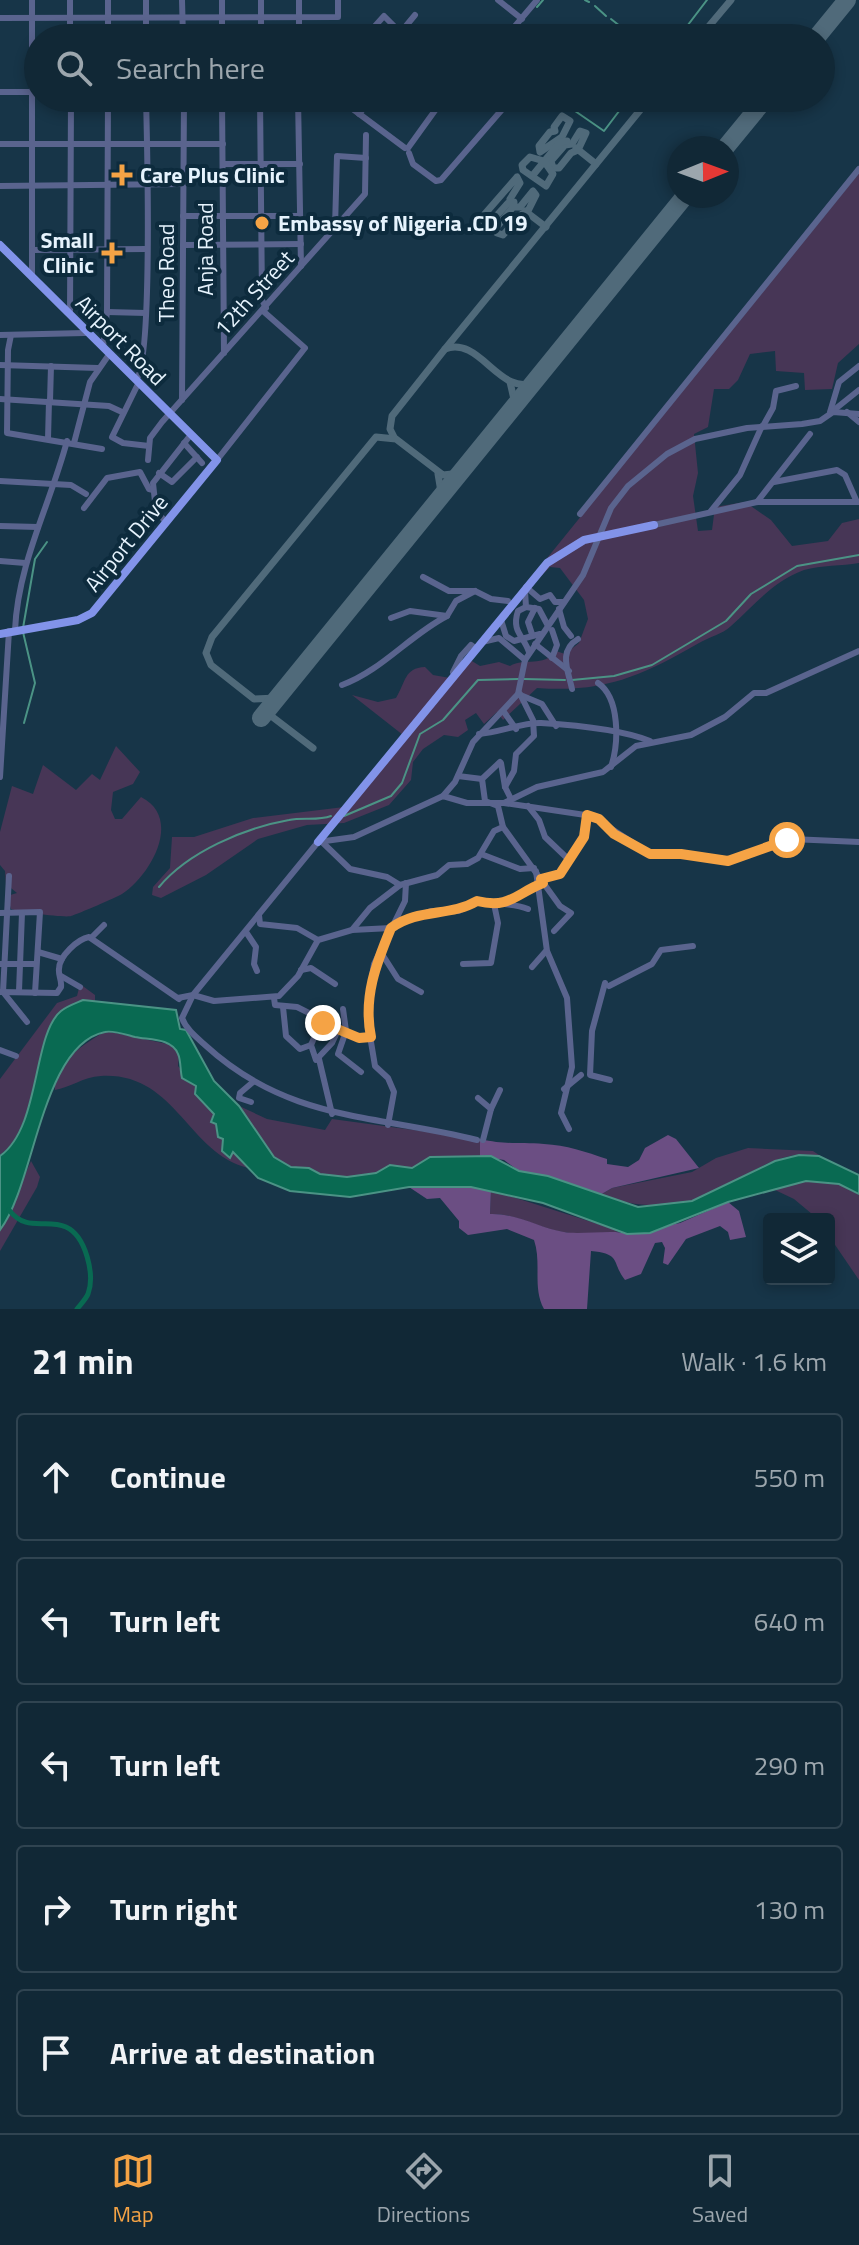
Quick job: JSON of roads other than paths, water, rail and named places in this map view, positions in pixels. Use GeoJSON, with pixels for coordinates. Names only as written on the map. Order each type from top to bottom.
{"type":"FeatureCollection","features":[{"type":"Feature","properties":{"kind":"main road","name":"Airport Road"},"geometry":{"type":"LineString","coordinates":[[0,247],[105,351]]}},
{"type":"Feature","properties":{"kind":"main road","name":"Airport Road"},"geometry":{"type":"LineString","coordinates":[[0,247],[210,459]]}},
{"type":"Feature","properties":{"kind":"main road","name":"Airport Road"},"geometry":{"type":"LineString","coordinates":[[169,415],[186,440],[210,459]]}},
{"type":"Feature","properties":{"kind":"main road","name":"Airport Drive"},"geometry":{"type":"LineString","coordinates":[[8,632],[78,620],[89,615],[166,522],[210,459]]}},
{"type":"Feature","properties":{"kind":"main road"},"geometry":{"type":"LineString","coordinates":[[320,841],[478,645],[558,555],[572,545],[654,525]]}},
{"type":"Feature","properties":{"kind":"street"},"geometry":{"type":"LineString","coordinates":[[32,0],[32,24]]}},
{"type":"Feature","properties":{"kind":"street"},"geometry":{"type":"LineString","coordinates":[[69,24],[70,0]]}},
{"type":"Feature","properties":{"kind":"street"},"geometry":{"type":"LineString","coordinates":[[108,0],[108,24]]}},
{"type":"Feature","properties":{"kind":"street"},"geometry":{"type":"LineString","coordinates":[[146,0],[146,24]]}},
{"type":"Feature","properties":{"kind":"street"},"geometry":{"type":"LineString","coordinates":[[182,0],[183,24]]}},
{"type":"Feature","properties":{"kind":"street"},"geometry":{"type":"LineString","coordinates":[[222,0],[222,24]]}},
{"type":"Feature","properties":{"kind":"street"},"geometry":{"type":"LineString","coordinates":[[261,0],[261,24]]}},
{"type":"Feature","properties":{"kind":"street"},"geometry":{"type":"LineString","coordinates":[[299,0],[300,24]]}},
{"type":"Feature","properties":{"kind":"street"},"geometry":{"type":"LineString","coordinates":[[0,18],[338,17],[338,0]]}},
{"type":"Feature","properties":{"kind":"street"},"geometry":{"type":"LineString","coordinates":[[498,0],[522,19]]}},
{"type":"Feature","properties":{"kind":"street"},"geometry":{"type":"LineString","coordinates":[[518,24],[537,0]]}},
{"type":"Feature","properties":{"kind":"street"},"geometry":{"type":"LineString","coordinates":[[406,24],[415,15]]}},
{"type":"Feature","properties":{"kind":"street"},"geometry":{"type":"LineString","coordinates":[[377,24],[384,16],[390,24]]}},
{"type":"Feature","properties":{"kind":"street"},"geometry":{"type":"LineString","coordinates":[[0,92],[24,92]]}},
{"type":"Feature","properties":{"kind":"street"},"geometry":{"type":"LineString","coordinates":[[32,277],[34,112]]}},
{"type":"Feature","properties":{"kind":"street"},"geometry":{"type":"LineString","coordinates":[[70,316],[71,112]]}},
{"type":"Feature","properties":{"kind":"street"},"geometry":{"type":"LineString","coordinates":[[0,777],[8,632],[25,563],[105,351],[108,112]]}},
{"type":"Feature","properties":{"kind":"street"},"geometry":{"type":"LineString","coordinates":[[146,112],[146,313],[142,363],[137,383],[113,437],[123,443],[149,446],[148,460]]}},
{"type":"Feature","properties":{"kind":"street","name":"Theo Road"},"geometry":{"type":"LineString","coordinates":[[182,400],[184,112]]}},
{"type":"Feature","properties":{"kind":"street","name":"Anja Road"},"geometry":{"type":"LineString","coordinates":[[222,112],[224,353]]}},
{"type":"Feature","properties":{"kind":"street"},"geometry":{"type":"LineString","coordinates":[[159,473],[171,482],[188,466],[210,459],[305,348],[265,309],[262,300],[260,112]]}},
{"type":"Feature","properties":{"kind":"street"},"geometry":{"type":"LineString","coordinates":[[298,112],[301,268]]}},
{"type":"Feature","properties":{"kind":"street"},"geometry":{"type":"LineString","coordinates":[[356,112],[407,150],[413,164],[436,181],[441,180],[500,112]]}},
{"type":"Feature","properties":{"kind":"street"},"geometry":{"type":"LineString","coordinates":[[407,150],[434,112]]}},
{"type":"Feature","properties":{"kind":"street"},"geometry":{"type":"LineString","coordinates":[[335,227],[337,156],[366,158],[366,135]]}},
{"type":"Feature","properties":{"kind":"street"},"geometry":{"type":"LineString","coordinates":[[0,144],[223,144]]}},
{"type":"Feature","properties":{"kind":"street","name":"12th Street"},"geometry":{"type":"LineString","coordinates":[[149,446],[150,438],[169,415],[365,194],[366,158]]}},
{"type":"Feature","properties":{"kind":"street"},"geometry":{"type":"LineString","coordinates":[[223,164],[300,164]]}},
{"type":"Feature","properties":{"kind":"street"},"geometry":{"type":"LineString","coordinates":[[580,514],[859,169]]}},
{"type":"Feature","properties":{"kind":"street"},"geometry":{"type":"LineString","coordinates":[[0,186],[183,184]]}},
{"type":"Feature","properties":{"kind":"street"},"geometry":{"type":"LineString","coordinates":[[183,216],[300,216]]}},
{"type":"Feature","properties":{"kind":"street"},"geometry":{"type":"LineString","coordinates":[[183,245],[301,244]]}},
{"type":"Feature","properties":{"kind":"street"},"geometry":{"type":"LineString","coordinates":[[33,250],[146,249]]}},
{"type":"Feature","properties":{"kind":"street"},"geometry":{"type":"LineString","coordinates":[[107,312],[146,313]]}},
{"type":"Feature","properties":{"kind":"street"},"geometry":{"type":"LineString","coordinates":[[0,335],[85,333]]}},
{"type":"Feature","properties":{"kind":"street"},"geometry":{"type":"LineString","coordinates":[[9,434],[4,400],[4,365],[11,335]]}},
{"type":"Feature","properties":{"kind":"street"},"geometry":{"type":"LineString","coordinates":[[4,365],[98,368]]}},
{"type":"Feature","properties":{"kind":"street"},"geometry":{"type":"LineString","coordinates":[[48,439],[51,366]]}},
{"type":"Feature","properties":{"kind":"street"},"geometry":{"type":"LineString","coordinates":[[830,414],[839,382],[859,366]]}},
{"type":"Feature","properties":{"kind":"street"},"geometry":{"type":"LineString","coordinates":[[711,511],[740,475],[773,408],[776,391],[796,386]]}},
{"type":"Feature","properties":{"kind":"street"},"geometry":{"type":"LineString","coordinates":[[501,620],[506,636],[521,641],[549,627],[587,569],[622,491],[667,454],[695,439],[762,426],[796,426],[819,421],[859,390]]}},
{"type":"Feature","properties":{"kind":"street"},"geometry":{"type":"LineString","coordinates":[[4,400],[84,403],[111,406],[122,412]]}},
{"type":"Feature","properties":{"kind":"street"},"geometry":{"type":"LineString","coordinates":[[847,412],[859,422]]}},
{"type":"Feature","properties":{"kind":"street"},"geometry":{"type":"LineString","coordinates":[[830,414],[859,414]]}},
{"type":"Feature","properties":{"kind":"street"},"geometry":{"type":"LineString","coordinates":[[757,502],[810,434]]}},
{"type":"Feature","properties":{"kind":"street"},"geometry":{"type":"LineString","coordinates":[[0,435],[70,442],[102,449]]}},
{"type":"Feature","properties":{"kind":"street"},"geometry":{"type":"LineString","coordinates":[[166,522],[156,511],[153,490],[159,473],[186,440]]}},
{"type":"Feature","properties":{"kind":"street"},"geometry":{"type":"LineString","coordinates":[[173,456],[188,466]]}},
{"type":"Feature","properties":{"kind":"street"},"geometry":{"type":"LineString","coordinates":[[654,525],[757,502],[857,500],[845,475],[837,470],[774,482]]}},
{"type":"Feature","properties":{"kind":"street"},"geometry":{"type":"LineString","coordinates":[[84,508],[107,478],[140,472],[149,489],[153,490]]}},
{"type":"Feature","properties":{"kind":"street"},"geometry":{"type":"LineString","coordinates":[[0,481],[73,486],[86,494]]}},
{"type":"Feature","properties":{"kind":"street"},"geometry":{"type":"LineString","coordinates":[[0,526],[38,527]]}},
{"type":"Feature","properties":{"kind":"street"},"geometry":{"type":"LineString","coordinates":[[0,561],[25,563]]}},
{"type":"Feature","properties":{"kind":"street"},"geometry":{"type":"LineString","coordinates":[[423,577],[449,591],[475,591],[491,599],[508,601]]}},
{"type":"Feature","properties":{"kind":"street"},"geometry":{"type":"LineString","coordinates":[[526,588],[558,610],[564,627],[574,638],[564,656],[572,689]]}},
{"type":"Feature","properties":{"kind":"street"},"geometry":{"type":"LineString","coordinates":[[526,588],[526,607]]}},
{"type":"Feature","properties":{"kind":"street"},"geometry":{"type":"LineString","coordinates":[[342,685],[359,679],[391,652],[447,616],[456,601],[475,591]]}},
{"type":"Feature","properties":{"kind":"street"},"geometry":{"type":"LineString","coordinates":[[529,653],[521,641],[516,614],[543,598],[552,596],[555,602],[564,602]]}},
{"type":"Feature","properties":{"kind":"street"},"geometry":{"type":"LineString","coordinates":[[526,607],[540,610],[549,627],[557,645],[552,658]]}},
{"type":"Feature","properties":{"kind":"street"},"geometry":{"type":"LineString","coordinates":[[500,1090],[480,1140],[332,1114],[253,1082],[214,1055],[182,1019],[185,1006],[193,995],[320,841],[354,837],[443,796],[458,776],[479,734],[519,694],[525,660],[535,644],[536,634],[528,622],[535,608]]}},
{"type":"Feature","properties":{"kind":"street"},"geometry":{"type":"LineString","coordinates":[[391,618],[413,610],[447,616]]}},
{"type":"Feature","properties":{"kind":"street"},"geometry":{"type":"LineString","coordinates":[[449,678],[471,645],[499,638],[525,660]]}},
{"type":"Feature","properties":{"kind":"street"},"geometry":{"type":"LineString","coordinates":[[535,644],[570,671]]}},
{"type":"Feature","properties":{"kind":"street"},"geometry":{"type":"LineString","coordinates":[[504,803],[537,787],[603,772],[636,746],[691,735],[725,717],[754,693],[766,693],[859,651]]}},
{"type":"Feature","properties":{"kind":"street"},"geometry":{"type":"LineString","coordinates":[[598,683],[614,710],[616,731],[611,767]]}},
{"type":"Feature","properties":{"kind":"street"},"geometry":{"type":"LineString","coordinates":[[505,787],[514,771],[516,754],[534,736],[533,725],[519,694]]}},
{"type":"Feature","properties":{"kind":"street"},"geometry":{"type":"LineString","coordinates":[[519,694],[542,704],[556,726]]}},
{"type":"Feature","properties":{"kind":"street"},"geometry":{"type":"LineString","coordinates":[[504,712],[516,729]]}},
{"type":"Feature","properties":{"kind":"street"},"geometry":{"type":"LineString","coordinates":[[479,734],[533,725],[616,731],[651,741]]}},
{"type":"Feature","properties":{"kind":"street"},"geometry":{"type":"LineString","coordinates":[[482,779],[500,762],[511,799]]}},
{"type":"Feature","properties":{"kind":"street"},"geometry":{"type":"LineString","coordinates":[[458,776],[482,779]]}},
{"type":"Feature","properties":{"kind":"street"},"geometry":{"type":"LineString","coordinates":[[482,779],[486,803]]}},
{"type":"Feature","properties":{"kind":"street"},"geometry":{"type":"LineString","coordinates":[[443,796],[467,803],[504,803],[587,815],[599,819],[614,834],[650,854],[681,854],[728,861],[791,839],[859,842]]}},
{"type":"Feature","properties":{"kind":"street"},"geometry":{"type":"LineString","coordinates":[[486,803],[498,806],[503,827],[535,869],[541,882],[560,906],[571,913],[554,931]]}},
{"type":"Feature","properties":{"kind":"street"},"geometry":{"type":"LineString","coordinates":[[528,806],[539,820],[545,837],[567,858]]}},
{"type":"Feature","properties":{"kind":"street"},"geometry":{"type":"LineString","coordinates":[[508,903],[560,874],[567,858],[584,837],[587,815]]}},
{"type":"Feature","properties":{"kind":"street"},"geometry":{"type":"LineString","coordinates":[[352,930],[370,908],[403,884],[437,875],[453,864],[467,864],[481,854],[494,831],[503,827]]}},
{"type":"Feature","properties":{"kind":"street"},"geometry":{"type":"LineString","coordinates":[[320,841],[350,869],[403,884]]}},
{"type":"Feature","properties":{"kind":"street"},"geometry":{"type":"LineString","coordinates":[[481,854],[520,869],[535,869]]}},
{"type":"Feature","properties":{"kind":"street"},"geometry":{"type":"LineString","coordinates":[[9,876],[4,913],[2,992],[27,1022]]}},
{"type":"Feature","properties":{"kind":"street"},"geometry":{"type":"LineString","coordinates":[[541,882],[547,951],[567,998],[572,1067],[564,1089],[561,1113],[569,1129]]}},
{"type":"Feature","properties":{"kind":"street"},"geometry":{"type":"LineString","coordinates":[[388,1125],[394,1092],[388,1078],[375,1066],[368,1000],[374,964],[382,954],[405,901],[403,884]]}},
{"type":"Feature","properties":{"kind":"street"},"geometry":{"type":"LineString","coordinates":[[178,998],[193,995],[214,1001],[274,998],[292,984],[318,940],[352,930],[393,926],[431,911],[459,911],[477,901],[508,903],[528,909]]}},
{"type":"Feature","properties":{"kind":"street"},"geometry":{"type":"LineString","coordinates":[[463,964],[491,963],[498,923],[494,904]]}},
{"type":"Feature","properties":{"kind":"street"},"geometry":{"type":"LineString","coordinates":[[4,913],[40,912],[35,993]]}},
{"type":"Feature","properties":{"kind":"street"},"geometry":{"type":"LineString","coordinates":[[19,991],[22,913]]}},
{"type":"Feature","properties":{"kind":"street"},"geometry":{"type":"LineString","coordinates":[[259,915],[260,924],[297,928],[318,940]]}},
{"type":"Feature","properties":{"kind":"street"},"geometry":{"type":"LineString","coordinates":[[91,938],[104,925]]}},
{"type":"Feature","properties":{"kind":"street"},"geometry":{"type":"LineString","coordinates":[[246,932],[256,947],[254,964],[257,971]]}},
{"type":"Feature","properties":{"kind":"street"},"geometry":{"type":"LineString","coordinates":[[80,987],[58,971],[62,959],[83,938],[91,938],[185,1006]]}},
{"type":"Feature","properties":{"kind":"street"},"geometry":{"type":"LineString","coordinates":[[610,1080],[590,1075],[592,1031],[607,985],[652,964],[661,950],[693,946]]}},
{"type":"Feature","properties":{"kind":"street"},"geometry":{"type":"LineString","coordinates":[[532,967],[546,951]]}},
{"type":"Feature","properties":{"kind":"street"},"geometry":{"type":"LineString","coordinates":[[38,952],[62,959]]}},
{"type":"Feature","properties":{"kind":"street"},"geometry":{"type":"LineString","coordinates":[[382,954],[398,979],[421,992]]}},
{"type":"Feature","properties":{"kind":"street"},"geometry":{"type":"LineString","coordinates":[[2,964],[36,964]]}},
{"type":"Feature","properties":{"kind":"street"},"geometry":{"type":"LineString","coordinates":[[301,970],[311,968],[321,972],[335,984]]}},
{"type":"Feature","properties":{"kind":"street"},"geometry":{"type":"LineString","coordinates":[[2,992],[57,993],[61,976]]}},
{"type":"Feature","properties":{"kind":"street"},"geometry":{"type":"LineString","coordinates":[[274,998],[275,1005],[297,1007],[321,1022],[359,1038],[371,1037]]}},
{"type":"Feature","properties":{"kind":"street"},"geometry":{"type":"LineString","coordinates":[[283,1007],[286,1036],[300,1049],[311,1045]]}},
{"type":"Feature","properties":{"kind":"street"},"geometry":{"type":"LineString","coordinates":[[343,1009],[338,1054],[361,1072]]}},
{"type":"Feature","properties":{"kind":"street"},"geometry":{"type":"LineString","coordinates":[[319,1059],[313,1059],[311,1045],[321,1022]]}},
{"type":"Feature","properties":{"kind":"street"},"geometry":{"type":"LineString","coordinates":[[319,1059],[343,1030]]}},
{"type":"Feature","properties":{"kind":"street"},"geometry":{"type":"LineString","coordinates":[[0,1050],[16,1056]]}},
{"type":"Feature","properties":{"kind":"street"},"geometry":{"type":"LineString","coordinates":[[319,1059],[332,1114]]}},
{"type":"Feature","properties":{"kind":"street"},"geometry":{"type":"LineString","coordinates":[[564,1089],[581,1075]]}},
{"type":"Feature","properties":{"kind":"street"},"geometry":{"type":"LineString","coordinates":[[251,1102],[239,1098],[240,1093],[253,1082]]}},
{"type":"Feature","properties":{"kind":"street"},"geometry":{"type":"LineString","coordinates":[[478,1098],[491,1109]]}},
{"type":"Feature","properties":{"kind":"waterway"},"geometry":{"type":"LineString","coordinates":[[537,7],[543,0]]}},
{"type":"Feature","properties":{"kind":"waterway"},"geometry":{"type":"LineString","coordinates":[[585,0],[589,2]]}},
{"type":"Feature","properties":{"kind":"waterway"},"geometry":{"type":"LineString","coordinates":[[689,24],[707,0]]}},
{"type":"Feature","properties":{"kind":"waterway"},"geometry":{"type":"LineString","coordinates":[[595,6],[606,16]]}},
{"type":"Feature","properties":{"kind":"waterway"},"geometry":{"type":"LineString","coordinates":[[611,19],[617,24]]}},
{"type":"Feature","properties":{"kind":"waterway"},"geometry":{"type":"LineString","coordinates":[[576,112],[604,131],[618,112]]}},
{"type":"Feature","properties":{"kind":"waterway"},"geometry":{"type":"LineString","coordinates":[[23,628],[35,559],[47,542]]}},
{"type":"Feature","properties":{"kind":"waterway"},"geometry":{"type":"LineString","coordinates":[[572,680],[614,676],[652,665],[726,621],[751,594],[797,566],[859,555]]}},
{"type":"Feature","properties":{"kind":"waterway"},"geometry":{"type":"LineString","coordinates":[[23,632],[35,683],[24,723]]}},
{"type":"Feature","properties":{"kind":"waterway"},"geometry":{"type":"LineString","coordinates":[[344,816],[391,796],[402,783],[420,734],[443,720],[478,680],[518,679]]}},
{"type":"Feature","properties":{"kind":"waterway"},"geometry":{"type":"LineString","coordinates":[[524,679],[565,680]]}},
{"type":"Feature","properties":{"kind":"waterway"},"geometry":{"type":"LineString","coordinates":[[159,887],[185,863],[236,835],[289,820],[331,816]]}},
{"type":"Feature","properties":{"kind":"waterway"},"geometry":{"type":"LineString","coordinates":[[9,1210],[23,1221],[66,1227],[79,1239],[87,1257],[90,1286],[77,1309]]}},
{"type":"Feature","properties":{"kind":"place","name":"Care Plus Clinic"},"geometry":{"type":"Point","coordinates":[122,175]}},
{"type":"Feature","properties":{"kind":"place","name":"Embassy of Nigeria .CD 19"},"geometry":{"type":"Point","coordinates":[262,223]}},
{"type":"Feature","properties":{"kind":"place","name":"Small Clinic"},"geometry":{"type":"Point","coordinates":[112,253]}}]}
